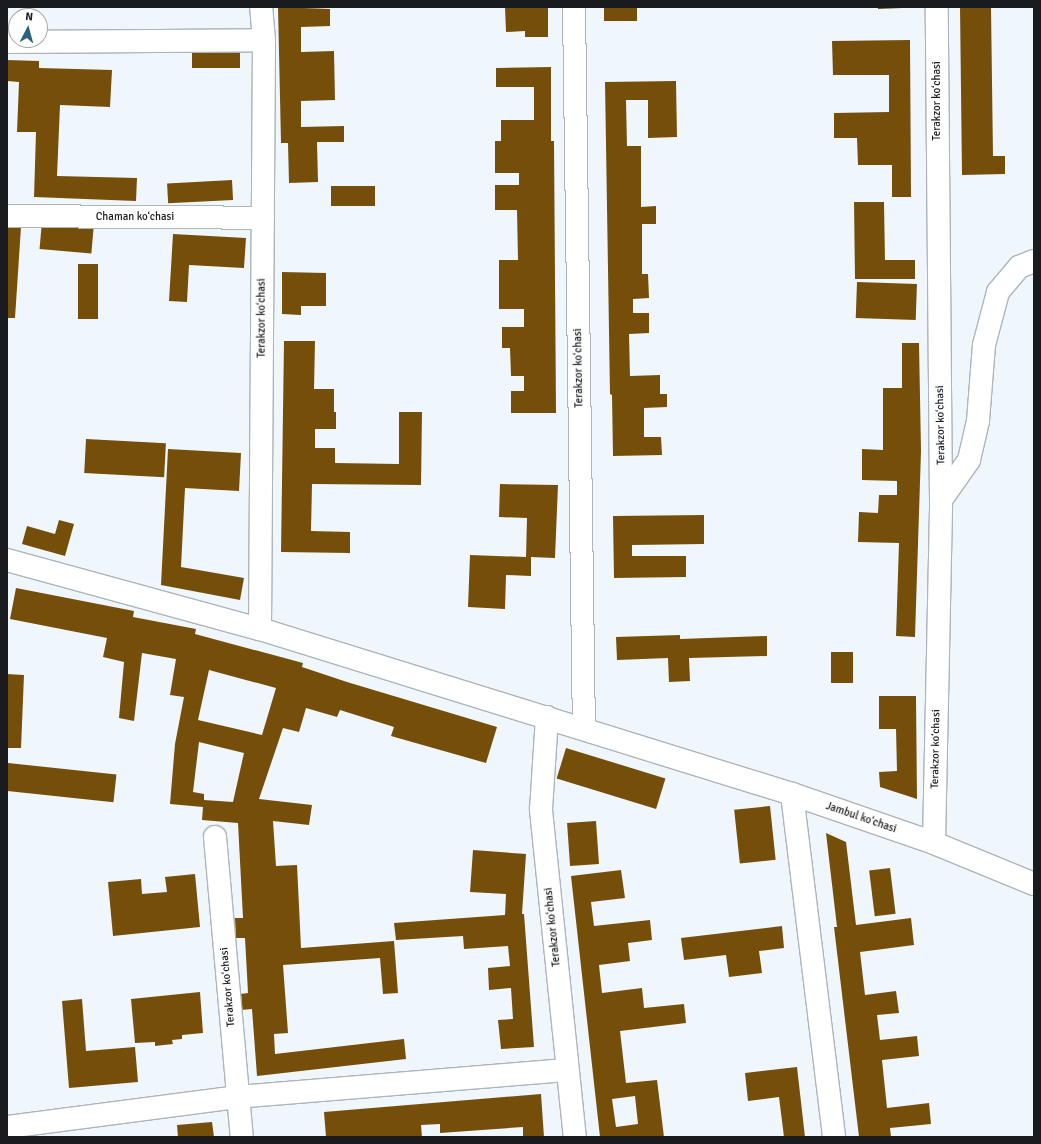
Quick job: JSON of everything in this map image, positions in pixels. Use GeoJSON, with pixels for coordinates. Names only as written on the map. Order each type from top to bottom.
{"type":"FeatureCollection","features":[{"type":"Feature","properties":{"kind":"street","name":"Terakzor koʻchasi"},"geometry":{"type":"LineString","coordinates":[[260,629],[264,40],[261,7]]}},
{"type":"Feature","properties":{"kind":"street","name":"Terakzor koʻchasi"},"geometry":{"type":"LineString","coordinates":[[574,7],[584,728]]}},
{"type":"Feature","properties":{"kind":"street","name":"Terakzor koʻchasi"},"geometry":{"type":"LineString","coordinates":[[934,843],[942,500],[937,7]]}},
{"type":"Feature","properties":{"kind":"street"},"geometry":{"type":"LineString","coordinates":[[7,42],[264,40]]}},
{"type":"Feature","properties":{"kind":"street","name":"Chaman koʻchasi"},"geometry":{"type":"LineString","coordinates":[[7,216],[263,218]]}},
{"type":"Feature","properties":{"kind":"street"},"geometry":{"type":"LineString","coordinates":[[942,500],[969,460],[978,421],[984,345],[998,292],[1019,267],[1034,260]]}},
{"type":"Feature","properties":{"kind":"street","name":"Jambul koʻchasi"},"geometry":{"type":"LineString","coordinates":[[7,560],[260,629],[686,760],[792,794],[934,843],[1034,884]]}},
{"type":"Feature","properties":{"kind":"street","name":"Terakzor koʻchasi"},"geometry":{"type":"LineString","coordinates":[[547,717],[541,810],[575,1137]]}},
{"type":"Feature","properties":{"kind":"street"},"geometry":{"type":"LineString","coordinates":[[792,794],[834,1137]]}},
{"type":"Feature","properties":{"kind":"street","name":"Terakzor koʻchasi"},"geometry":{"type":"LineString","coordinates":[[215,837],[237,1097],[242,1137]]}},
{"type":"Feature","properties":{"kind":"street"},"geometry":{"type":"LineString","coordinates":[[7,1127],[237,1097],[567,1070]]}},
{"type":"Feature","properties":{"kind":"building"},"geometry":{"type":"Polygon","coordinates":[[[278,7],[330,9],[330,26],[301,27],[301,52],[334,51],[335,100],[301,101],[301,127],[344,126],[344,142],[317,142],[318,182],[289,183],[288,143],[281,143],[278,7]]]}},
{"type":"Feature","properties":{"kind":"building"},"geometry":{"type":"Polygon","coordinates":[[[505,7],[548,7],[548,37],[525,37],[525,31],[506,32],[505,7]]]}},
{"type":"Feature","properties":{"kind":"building"},"geometry":{"type":"Polygon","coordinates":[[[604,7],[637,7],[637,21],[604,21],[604,7]]]}},
{"type":"Feature","properties":{"kind":"building"},"geometry":{"type":"Polygon","coordinates":[[[878,7],[902,7],[902,8],[878,9],[878,7]]]}},
{"type":"Feature","properties":{"kind":"building"},"geometry":{"type":"Polygon","coordinates":[[[960,7],[991,7],[993,156],[1005,156],[1005,174],[962,175],[960,7]]]}},
{"type":"Feature","properties":{"kind":"building"},"geometry":{"type":"Polygon","coordinates":[[[910,40],[911,197],[892,197],[892,165],[858,165],[857,138],[834,138],[834,113],[889,112],[889,75],[833,75],[832,41],[910,40]]]}},
{"type":"Feature","properties":{"kind":"building"},"geometry":{"type":"Polygon","coordinates":[[[192,46],[240,46],[240,68],[192,68],[192,46]]]}},
{"type":"Feature","properties":{"kind":"building"},"geometry":{"type":"Polygon","coordinates":[[[7,60],[39,61],[39,68],[112,70],[110,107],[60,105],[57,176],[137,178],[136,201],[34,197],[36,132],[17,132],[19,82],[7,81],[7,60]]]}},
{"type":"Feature","properties":{"kind":"building"},"geometry":{"type":"Polygon","coordinates":[[[551,67],[551,141],[554,141],[556,413],[511,413],[511,391],[524,391],[524,376],[511,376],[510,348],[502,348],[502,327],[524,327],[524,309],[499,309],[499,260],[518,260],[517,210],[495,210],[495,185],[519,185],[519,173],[495,173],[495,141],[501,141],[501,120],[534,120],[534,87],[496,87],[496,68],[551,67]]]}},
{"type":"Feature","properties":{"kind":"building"},"geometry":{"type":"Polygon","coordinates":[[[676,81],[677,137],[648,138],[648,100],[626,100],[627,146],[641,146],[641,207],[656,206],[656,224],[642,224],[642,274],[648,274],[649,298],[633,299],[633,313],[649,313],[649,333],[629,334],[630,376],[660,375],[660,394],[667,394],[667,407],[644,408],[644,437],[661,437],[662,455],[613,456],[612,395],[610,394],[605,82],[676,81]]]}},
{"type":"Feature","properties":{"kind":"building"},"geometry":{"type":"Polygon","coordinates":[[[232,180],[233,200],[168,203],[167,183],[232,180]]]}},
{"type":"Feature","properties":{"kind":"building"},"geometry":{"type":"Polygon","coordinates":[[[331,186],[375,186],[375,206],[331,206],[331,186]]]}},
{"type":"Feature","properties":{"kind":"building"},"geometry":{"type":"Polygon","coordinates":[[[854,202],[884,202],[885,260],[915,260],[915,279],[855,279],[854,202]]]}},
{"type":"Feature","properties":{"kind":"building"},"geometry":{"type":"Polygon","coordinates":[[[42,221],[94,226],[91,253],[40,249],[42,221]]]}},
{"type":"Feature","properties":{"kind":"building"},"geometry":{"type":"Polygon","coordinates":[[[7,226],[21,227],[15,318],[7,318],[7,226]]]}},
{"type":"Feature","properties":{"kind":"building"},"geometry":{"type":"Polygon","coordinates":[[[173,234],[246,238],[244,268],[189,265],[187,302],[169,301],[173,234]]]}},
{"type":"Feature","properties":{"kind":"building"},"geometry":{"type":"Polygon","coordinates":[[[78,264],[98,264],[98,319],[78,319],[78,264]]]}},
{"type":"Feature","properties":{"kind":"building"},"geometry":{"type":"Polygon","coordinates":[[[282,272],[326,273],[326,306],[301,306],[301,315],[282,314],[282,272]]]}},
{"type":"Feature","properties":{"kind":"building"},"geometry":{"type":"Polygon","coordinates":[[[857,282],[917,284],[916,320],[856,318],[857,282]]]}},
{"type":"Feature","properties":{"kind":"building"},"geometry":{"type":"Polygon","coordinates":[[[284,341],[315,341],[314,389],[334,389],[336,429],[315,429],[315,448],[335,448],[335,463],[399,464],[399,412],[422,412],[421,485],[312,484],[311,531],[350,532],[350,553],[281,552],[284,341]]]}},
{"type":"Feature","properties":{"kind":"building"},"geometry":{"type":"Polygon","coordinates":[[[902,343],[919,343],[921,451],[915,637],[896,636],[899,543],[858,542],[859,512],[878,513],[879,495],[897,495],[897,481],[862,480],[862,449],[883,450],[883,388],[902,388],[902,343]]]}},
{"type":"Feature","properties":{"kind":"building"},"geometry":{"type":"Polygon","coordinates":[[[86,439],[166,443],[164,477],[84,473],[86,439]]]}},
{"type":"Feature","properties":{"kind":"building"},"geometry":{"type":"Polygon","coordinates":[[[168,449],[241,453],[239,491],[185,488],[181,567],[244,578],[240,600],[161,585],[168,449]]]}},
{"type":"Feature","properties":{"kind":"building"},"geometry":{"type":"Polygon","coordinates":[[[500,484],[558,485],[555,558],[531,557],[531,576],[506,575],[505,609],[468,607],[470,555],[526,557],[527,518],[499,517],[500,484]]]}},
{"type":"Feature","properties":{"kind":"building"},"geometry":{"type":"Polygon","coordinates":[[[704,515],[704,544],[632,545],[632,556],[686,556],[686,577],[614,578],[613,516],[704,515]]]}},
{"type":"Feature","properties":{"kind":"building"},"geometry":{"type":"Polygon","coordinates":[[[59,520],[74,524],[65,556],[22,544],[27,526],[55,534],[59,520]]]}},
{"type":"Feature","properties":{"kind":"building"},"geometry":{"type":"Polygon","coordinates":[[[16,588],[134,611],[133,617],[196,629],[195,634],[303,663],[302,667],[347,682],[497,727],[486,763],[391,736],[394,727],[340,710],[337,717],[306,708],[299,732],[283,728],[259,799],[312,805],[309,825],[273,821],[276,866],[297,865],[301,948],[394,941],[398,993],[383,994],[380,958],[283,965],[288,1033],[274,1034],[275,1054],[404,1039],[406,1059],[257,1076],[252,1009],[241,1010],[240,994],[248,993],[245,938],[236,938],[235,918],[243,918],[238,823],[202,820],[203,807],[170,804],[175,744],[184,697],[170,695],[176,659],[142,653],[134,721],[119,718],[124,662],[103,657],[107,638],[10,619],[16,588]],[[209,670],[198,720],[262,735],[276,688],[209,670]],[[199,742],[193,792],[204,794],[204,800],[233,802],[244,753],[199,742]]]}},
{"type":"Feature","properties":{"kind":"building"},"geometry":{"type":"Polygon","coordinates":[[[680,635],[680,639],[767,636],[767,656],[689,658],[690,681],[669,682],[668,658],[617,660],[616,637],[680,635]]]}},
{"type":"Feature","properties":{"kind":"building"},"geometry":{"type":"Polygon","coordinates":[[[831,652],[853,652],[853,683],[831,683],[831,652]]]}},
{"type":"Feature","properties":{"kind":"building"},"geometry":{"type":"Polygon","coordinates":[[[7,674],[24,675],[21,748],[7,748],[7,674]]]}},
{"type":"Feature","properties":{"kind":"building"},"geometry":{"type":"Polygon","coordinates":[[[879,696],[916,696],[917,799],[880,787],[879,772],[897,771],[896,729],[879,729],[879,696]]]}},
{"type":"Feature","properties":{"kind":"building"},"geometry":{"type":"Polygon","coordinates":[[[566,748],[665,778],[656,809],[557,779],[566,748]]]}},
{"type":"Feature","properties":{"kind":"building"},"geometry":{"type":"Polygon","coordinates":[[[8,763],[116,774],[113,802],[7,791],[8,763]]]}},
{"type":"Feature","properties":{"kind":"building"},"geometry":{"type":"Polygon","coordinates":[[[770,806],[776,860],[740,863],[734,810],[770,806]]]}},
{"type":"Feature","properties":{"kind":"building"},"geometry":{"type":"Polygon","coordinates":[[[596,821],[599,864],[570,866],[567,823],[596,821]]]}},
{"type":"Feature","properties":{"kind":"building"},"geometry":{"type":"Polygon","coordinates":[[[826,833],[846,842],[856,925],[911,918],[914,945],[860,952],[865,995],[896,991],[899,1013],[877,1015],[880,1040],[917,1036],[919,1056],[882,1060],[887,1108],[929,1103],[931,1124],[890,1128],[891,1137],[859,1137],[834,927],[837,927],[826,833]]]}},
{"type":"Feature","properties":{"kind":"building"},"geometry":{"type":"Polygon","coordinates":[[[473,850],[526,854],[522,914],[524,914],[534,1047],[501,1049],[498,1020],[513,1019],[511,988],[489,990],[488,968],[510,966],[508,946],[464,949],[463,936],[396,940],[394,923],[505,915],[506,894],[470,892],[473,850]]]}},
{"type":"Feature","properties":{"kind":"building"},"geometry":{"type":"Polygon","coordinates":[[[890,868],[896,914],[875,916],[869,871],[890,868]]]}},
{"type":"Feature","properties":{"kind":"building"},"geometry":{"type":"Polygon","coordinates":[[[621,870],[625,898],[591,902],[594,926],[650,920],[652,940],[628,943],[630,961],[599,965],[602,993],[642,988],[644,1008],[684,1004],[686,1023],[620,1031],[626,1083],[657,1080],[664,1137],[600,1137],[571,876],[621,870]],[[635,1096],[612,1099],[616,1127],[638,1124],[635,1096]]]}},
{"type":"Feature","properties":{"kind":"building"},"geometry":{"type":"Polygon","coordinates":[[[195,874],[200,927],[113,936],[108,882],[141,879],[142,894],[167,892],[165,877],[195,874]]]}},
{"type":"Feature","properties":{"kind":"building"},"geometry":{"type":"Polygon","coordinates":[[[782,926],[784,948],[759,951],[762,973],[729,977],[726,955],[684,960],[681,938],[782,926]]]}},
{"type":"Feature","properties":{"kind":"building"},"geometry":{"type":"Polygon","coordinates":[[[200,992],[203,1033],[182,1035],[182,1039],[172,1040],[173,1044],[155,1046],[155,1042],[135,1043],[131,999],[200,992]]]}},
{"type":"Feature","properties":{"kind":"building"},"geometry":{"type":"Polygon","coordinates":[[[82,999],[86,1051],[135,1047],[138,1082],[69,1088],[62,1001],[82,999]]]}},
{"type":"Feature","properties":{"kind":"building"},"geometry":{"type":"Polygon","coordinates":[[[797,1067],[805,1137],[784,1137],[779,1097],[748,1101],[745,1073],[797,1067]]]}},
{"type":"Feature","properties":{"kind":"building"},"geometry":{"type":"Polygon","coordinates":[[[541,1094],[544,1137],[523,1137],[523,1127],[440,1133],[440,1124],[421,1125],[422,1137],[326,1137],[324,1112],[541,1094]]]}},
{"type":"Feature","properties":{"kind":"building"},"geometry":{"type":"Polygon","coordinates":[[[212,1122],[214,1137],[178,1137],[177,1125],[212,1122]]]}}]}
